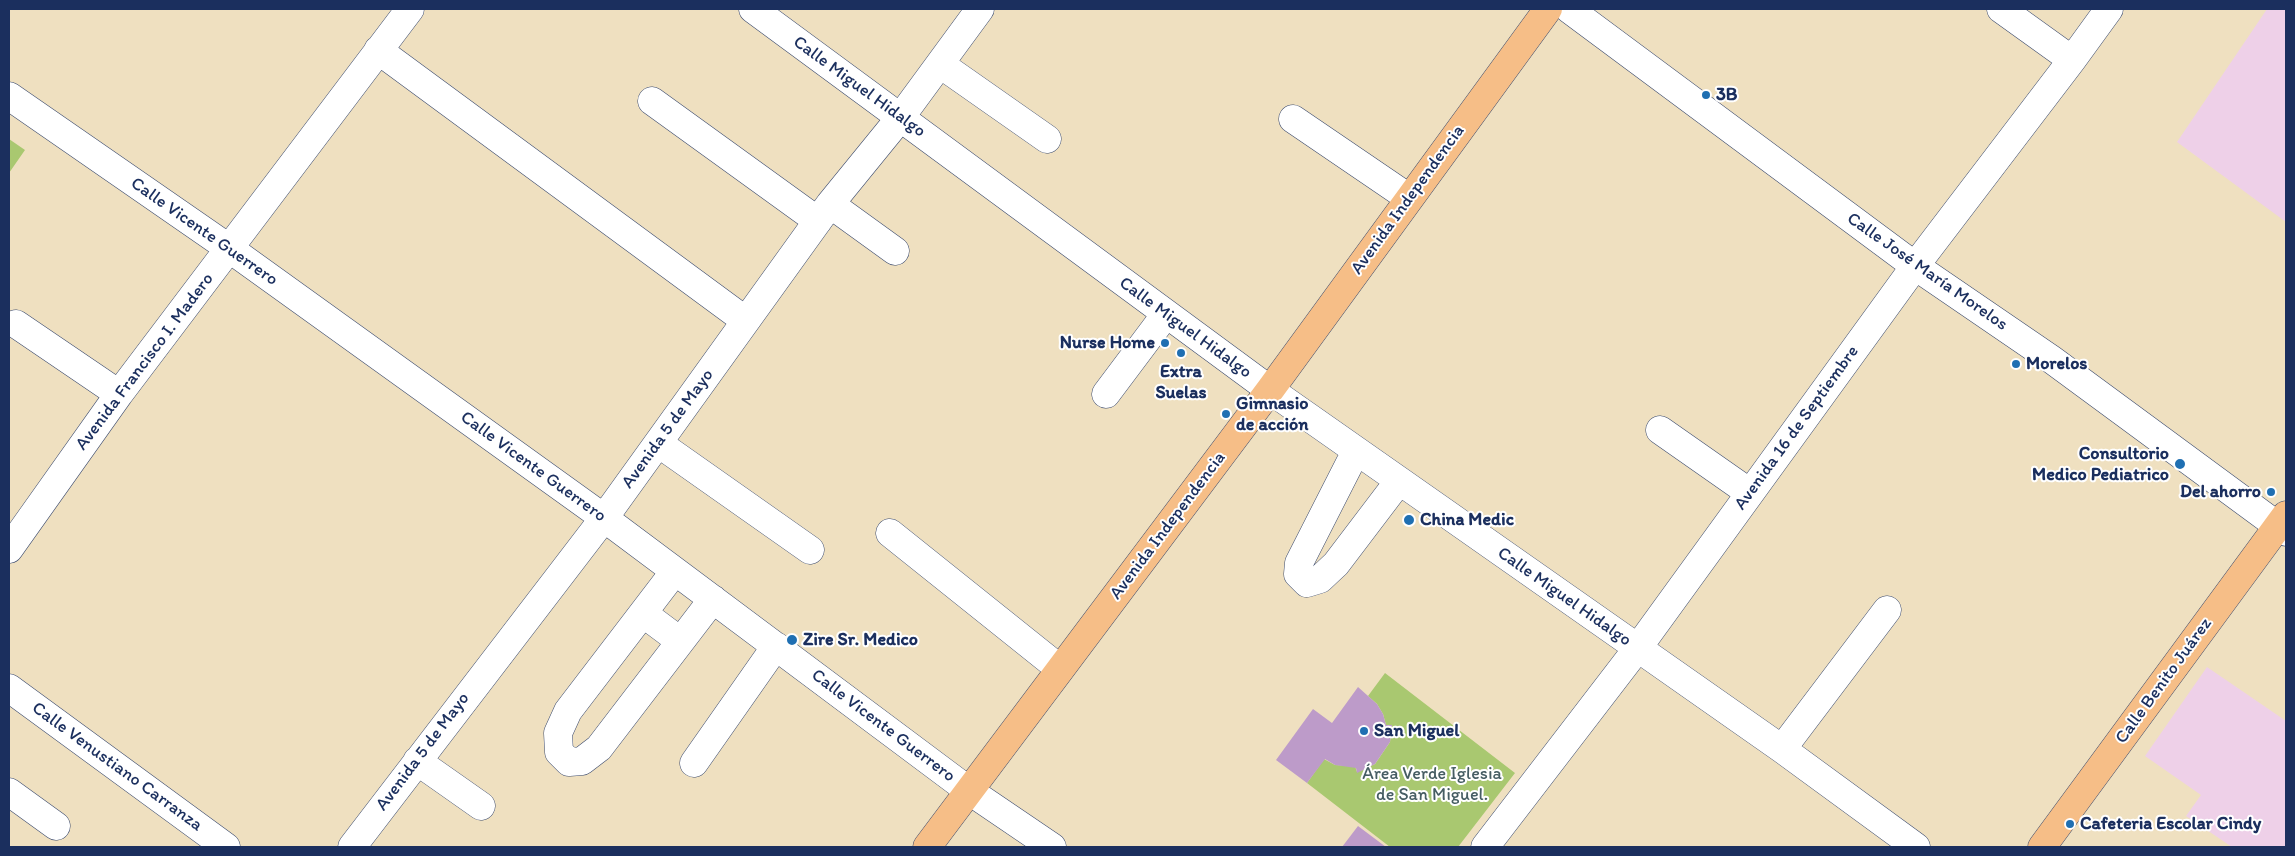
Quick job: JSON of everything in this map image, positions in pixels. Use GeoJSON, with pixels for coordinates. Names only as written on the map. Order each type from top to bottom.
{"type":"FeatureCollection","features":[{"type":"Feature","properties":{"kind":"main road","name":"Avenida Independencia"},"geometry":{"type":"LineString","coordinates":[[927,847],[1270,390],[1548,9]]}},
{"type":"Feature","properties":{"kind":"main road","name":"Calle Benito Juárez"},"geometry":{"type":"LineString","coordinates":[[2042,847],[2284,525]]}},
{"type":"Feature","properties":{"kind":"street","name":"Avenida Francisco I. Madero"},"geometry":{"type":"LineString","coordinates":[[9,549],[119,394],[410,9]]}},
{"type":"Feature","properties":{"kind":"street","name":"Calle Miguel Hidalgo"},"geometry":{"type":"LineString","coordinates":[[752,9],[1356,452],[1782,749],[1916,847]]}},
{"type":"Feature","properties":{"kind":"street","name":"Avenida 5 de Mayo"},"geometry":{"type":"LineString","coordinates":[[359,845],[417,761],[604,518],[824,212],[900,118],[980,9]]}},
{"type":"Feature","properties":{"kind":"street","name":"Calle José María Morelos"},"geometry":{"type":"LineString","coordinates":[[1569,9],[1915,266],[2051,358],[2284,525]]}},
{"type":"Feature","properties":{"kind":"street"},"geometry":{"type":"LineString","coordinates":[[2001,9],[2072,60]]}},
{"type":"Feature","properties":{"kind":"street","name":"Avenida 16 de Septiembre"},"geometry":{"type":"LineString","coordinates":[[1485,847],[1637,649],[1915,266],[2072,60],[2108,9]]}},
{"type":"Feature","properties":{"kind":"street"},"geometry":{"type":"LineString","coordinates":[[378,50],[746,321]]}},
{"type":"Feature","properties":{"kind":"street"},"geometry":{"type":"LineString","coordinates":[[940,64],[1047,139]]}},
{"type":"Feature","properties":{"kind":"street","name":"Calle Vicente Guerrero"},"geometry":{"type":"LineString","coordinates":[[9,96],[230,249],[604,518],[968,790],[1052,847]]}},
{"type":"Feature","properties":{"kind":"street"},"geometry":{"type":"LineString","coordinates":[[652,101],[824,212],[895,251]]}},
{"type":"Feature","properties":{"kind":"street"},"geometry":{"type":"LineString","coordinates":[[1293,119],[1410,198]]}},
{"type":"Feature","properties":{"kind":"street"},"geometry":{"type":"LineString","coordinates":[[1106,394],[1166,314]]}},
{"type":"Feature","properties":{"kind":"street"},"geometry":{"type":"LineString","coordinates":[[16,324],[119,394]]}},
{"type":"Feature","properties":{"kind":"street"},"geometry":{"type":"LineString","coordinates":[[1660,430],[1750,493]]}},
{"type":"Feature","properties":{"kind":"street"},"geometry":{"type":"LineString","coordinates":[[658,443],[810,550]]}},
{"type":"Feature","properties":{"kind":"street"},"geometry":{"type":"LineString","coordinates":[[1356,452],[1299,563],[1298,574],[1307,583],[1320,579],[1336,564],[1399,481]]}},
{"type":"Feature","properties":{"kind":"street"},"geometry":{"type":"LineString","coordinates":[[890,533],[1060,669]]}},
{"type":"Feature","properties":{"kind":"street"},"geometry":{"type":"LineString","coordinates":[[675,571],[568,711],[558,733],[559,752],[569,762],[582,761],[599,748],[713,599]]}},
{"type":"Feature","properties":{"kind":"street"},"geometry":{"type":"LineString","coordinates":[[1782,749],[1887,610]]}},
{"type":"Feature","properties":{"kind":"street"},"geometry":{"type":"LineString","coordinates":[[644,614],[680,642]]}},
{"type":"Feature","properties":{"kind":"street"},"geometry":{"type":"LineString","coordinates":[[694,763],[776,646]]}},
{"type":"Feature","properties":{"kind":"street","name":"Calle Venustiano Carranza"},"geometry":{"type":"LineString","coordinates":[[9,688],[226,847]]}},
{"type":"Feature","properties":{"kind":"street"},"geometry":{"type":"LineString","coordinates":[[417,761],[480,806]]}},
{"type":"Feature","properties":{"kind":"street"},"geometry":{"type":"LineString","coordinates":[[9,792],[56,826]]}},
{"type":"Feature","properties":{"kind":"shaded area"},"geometry":{"type":"Polygon","coordinates":[[[2267,9],[2286,9],[2286,222],[2177,142],[2267,9]]]}},
{"type":"Feature","properties":{"kind":"shaded area"},"geometry":{"type":"Polygon","coordinates":[[[2207,667],[2286,721],[2286,847],[2232,847],[2186,816],[2201,795],[2145,756],[2207,667]]]}},
{"type":"Feature","properties":{"kind":"green space"},"geometry":{"type":"Polygon","coordinates":[[[9,139],[25,150],[9,173],[9,139]]]}},
{"type":"Feature","properties":{"kind":"green space","name":"Área Verde Iglesia de San Miguel."},"geometry":{"type":"Polygon","coordinates":[[[1385,673],[1515,773],[1458,847],[1390,847],[1307,783],[1324,759],[1335,765],[1355,766],[1357,772],[1375,764],[1390,742],[1392,725],[1386,725],[1383,714],[1377,704],[1368,696],[1385,673]]]}},
{"type":"Feature","properties":{"kind":"building"},"geometry":{"type":"Polygon","coordinates":[[[1358,687],[1377,704],[1383,714],[1386,725],[1392,725],[1390,742],[1375,764],[1357,773],[1356,768],[1335,765],[1325,759],[1307,783],[1276,760],[1313,709],[1332,723],[1358,687]]]}},
{"type":"Feature","properties":{"kind":"building"},"geometry":{"type":"Polygon","coordinates":[[[1358,826],[1386,847],[1342,847],[1358,826]]]}},
{"type":"Feature","properties":{"kind":"place","name":"3B"},"geometry":{"type":"Point","coordinates":[1706,95]}},
{"type":"Feature","properties":{"kind":"place","name":"Nurse Home"},"geometry":{"type":"Point","coordinates":[1165,343]}},
{"type":"Feature","properties":{"kind":"place","name":"Extra Suelas"},"geometry":{"type":"Point","coordinates":[1181,353]}},
{"type":"Feature","properties":{"kind":"place","name":"Morelos"},"geometry":{"type":"Point","coordinates":[2016,364]}},
{"type":"Feature","properties":{"kind":"place","name":"Gimnasio de acción"},"geometry":{"type":"Point","coordinates":[1226,414]}},
{"type":"Feature","properties":{"kind":"place","name":"Consultorio Medico Pediatrico"},"geometry":{"type":"Point","coordinates":[2180,464]}},
{"type":"Feature","properties":{"kind":"place","name":"Del ahorro"},"geometry":{"type":"Point","coordinates":[2271,492]}},
{"type":"Feature","properties":{"kind":"place","name":"China Medic"},"geometry":{"type":"Point","coordinates":[1409,520]}},
{"type":"Feature","properties":{"kind":"place","name":"Zire Sr. Medico"},"geometry":{"type":"Point","coordinates":[792,640]}},
{"type":"Feature","properties":{"kind":"place","name":"San Miguel"},"geometry":{"type":"Point","coordinates":[1364,731]}},
{"type":"Feature","properties":{"kind":"place","name":"Cafeteria Escolar Cindy"},"geometry":{"type":"Point","coordinates":[2070,824]}}]}
